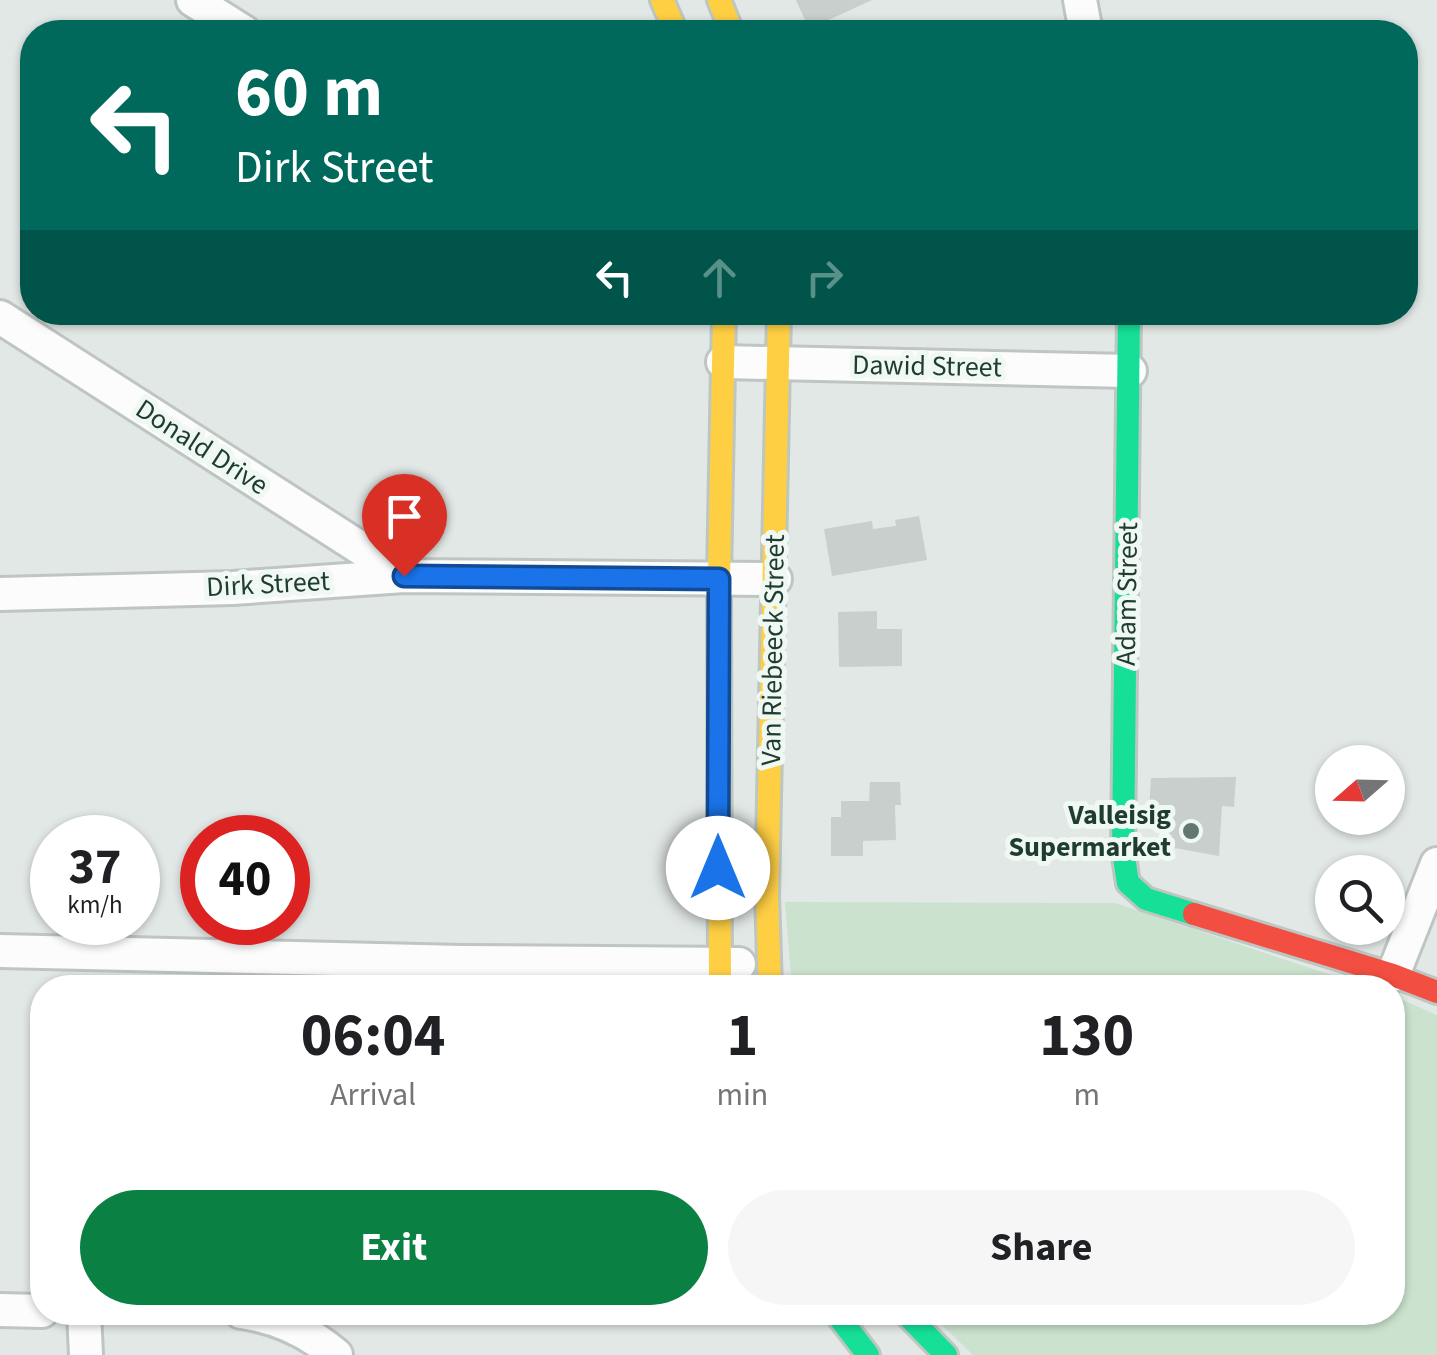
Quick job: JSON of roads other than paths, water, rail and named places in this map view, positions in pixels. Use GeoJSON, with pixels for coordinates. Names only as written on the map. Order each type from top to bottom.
{"type":"FeatureCollection","features":[{"type":"Feature","properties":{"kind":"street"},"geometry":{"type":"LineString","coordinates":[[193,0],[225,20]]}},
{"type":"Feature","properties":{"kind":"street","name":"Donald Drive"},"geometry":{"type":"LineString","coordinates":[[0,318],[404,576]]}},
{"type":"Feature","properties":{"kind":"street","name":"Van Riebeeck Street"},"geometry":{"type":"LineString","coordinates":[[719,975],[719,579],[724,325]]}},
{"type":"Feature","properties":{"kind":"street","name":"Van Riebeeck Street"},"geometry":{"type":"LineString","coordinates":[[769,975],[778,325]]}},
{"type":"Feature","properties":{"kind":"street","name":"Adam Street"},"geometry":{"type":"LineString","coordinates":[[1128,325],[1124,876],[1132,889],[1146,899],[1393,975]]}},
{"type":"Feature","properties":{"kind":"street","name":"Dawid Street"},"geometry":{"type":"LineString","coordinates":[[724,362],[1130,371]]}},
{"type":"Feature","properties":{"kind":"street","name":"Dirk Street"},"geometry":{"type":"LineString","coordinates":[[0,594],[233,588],[404,576],[775,579]]}},
{"type":"Feature","properties":{"kind":"street"},"geometry":{"type":"LineString","coordinates":[[1393,975],[1437,864]]}},
{"type":"Feature","properties":{"kind":"street"},"geometry":{"type":"LineString","coordinates":[[0,951],[690,975]]}},
{"type":"Feature","properties":{"kind":"street"},"geometry":{"type":"LineString","coordinates":[[1405,980],[1437,992]]}},
{"type":"Feature","properties":{"kind":"street"},"geometry":{"type":"LineString","coordinates":[[0,1310],[30,1310]]}},
{"type":"Feature","properties":{"kind":"street"},"geometry":{"type":"LineString","coordinates":[[85,1325],[86,1355]]}},
{"type":"Feature","properties":{"kind":"street"},"geometry":{"type":"LineString","coordinates":[[290,1325],[336,1355]]}},
{"type":"Feature","properties":{"kind":"street"},"geometry":{"type":"LineString","coordinates":[[845,1325],[868,1355]]}},
{"type":"Feature","properties":{"kind":"street"},"geometry":{"type":"LineString","coordinates":[[917,1325],[946,1355]]}},
{"type":"Feature","properties":{"kind":"place","name":"Valleisig Supermarket"},"geometry":{"type":"Point","coordinates":[1191,831]}}]}
